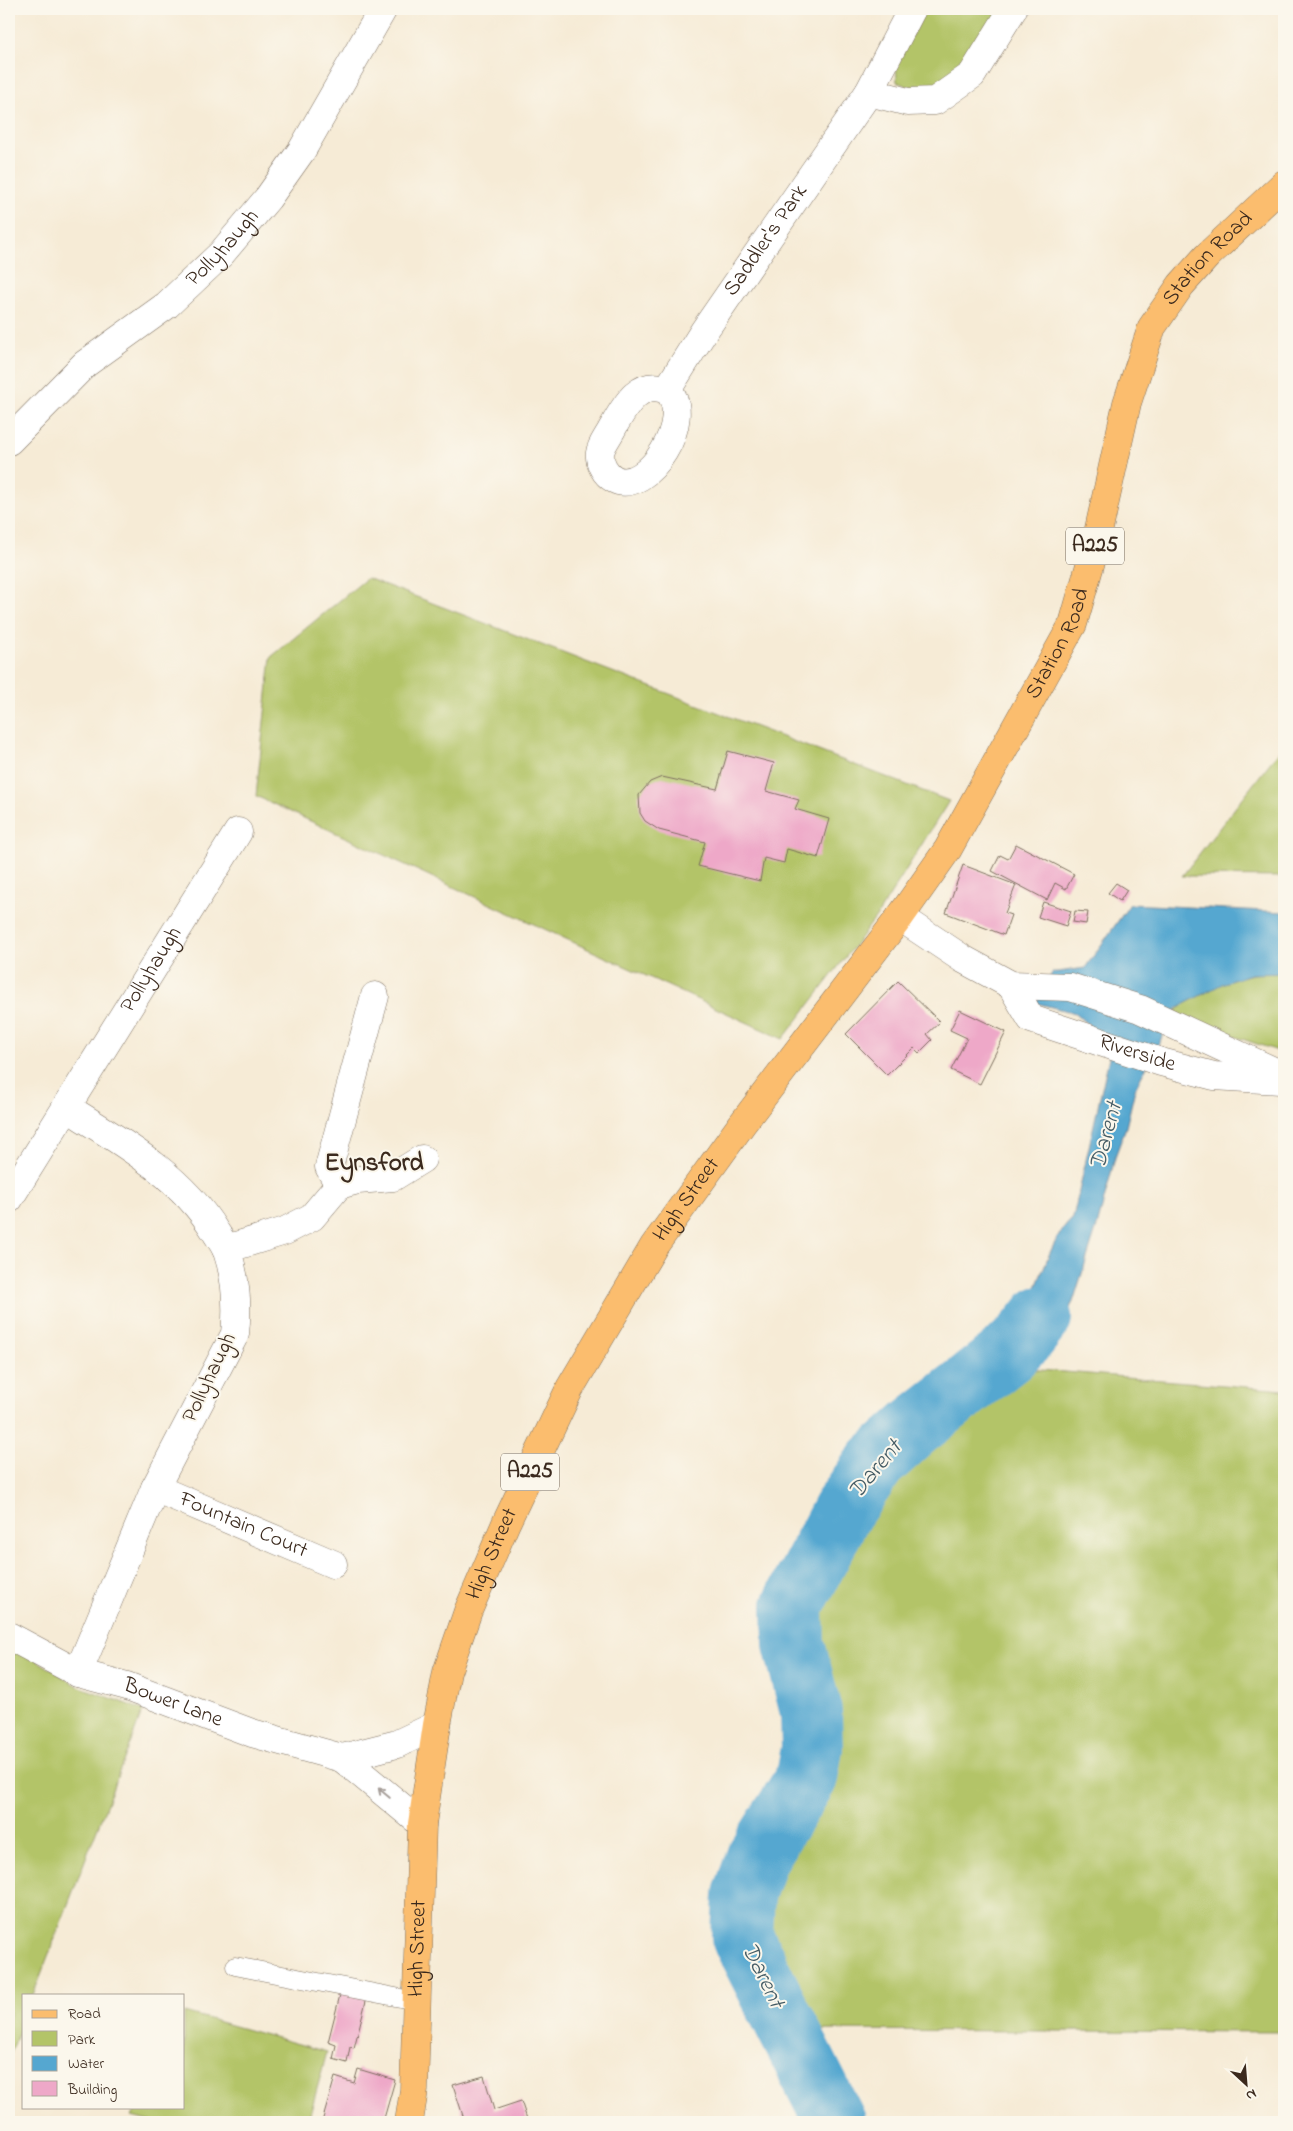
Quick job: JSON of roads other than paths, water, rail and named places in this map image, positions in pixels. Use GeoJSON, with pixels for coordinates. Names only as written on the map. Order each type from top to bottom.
{"type":"FeatureCollection","features":[{"type":"Feature","properties":{"kind":"main road","name":"Station Road"},"geometry":{"type":"LineString","coordinates":[[900,917],[948,849],[1073,624],[1094,551],[1127,403],[1152,326],[1181,284],[1207,256],[1284,184]]}},
{"type":"Feature","properties":{"kind":"main road","name":"High Street"},"geometry":{"type":"LineString","coordinates":[[409,2122],[414,2090],[422,1824],[447,1672],[468,1611],[506,1523],[570,1388],[654,1246],[742,1124],[900,917]]}},
{"type":"Feature","properties":{"kind":"street","name":"Pollyhaugh"},"geometry":{"type":"LineString","coordinates":[[9,441],[85,364],[167,305],[221,254],[268,198],[302,150],[383,9]]}},
{"type":"Feature","properties":{"kind":"street","name":"Saddler's Park"},"geometry":{"type":"LineString","coordinates":[[667,390],[704,331],[869,92],[912,9]]}},
{"type":"Feature","properties":{"kind":"street"},"geometry":{"type":"LineString","coordinates":[[869,92],[908,102],[934,101],[972,75],[1013,9]]}},
{"type":"Feature","properties":{"kind":"street","name":"Pollyhaugh"},"geometry":{"type":"LineString","coordinates":[[9,1199],[238,832]]}},
{"type":"Feature","properties":{"kind":"street","name":"Riverside"},"geometry":{"type":"LineString","coordinates":[[900,917],[963,959],[1012,985],[1070,986],[1140,1009],[1284,1076]]}},
{"type":"Feature","properties":{"kind":"street","name":"Riverside"},"geometry":{"type":"LineString","coordinates":[[1012,985],[1031,1019],[1161,1062],[1214,1076],[1284,1080]]}},
{"type":"Feature","properties":{"kind":"street"},"geometry":{"type":"LineString","coordinates":[[339,1185],[329,1167],[375,996]]}},
{"type":"Feature","properties":{"kind":"street","name":"Pollyhaugh"},"geometry":{"type":"LineString","coordinates":[[66,1106],[132,1148],[186,1193],[212,1226],[226,1249],[234,1278],[237,1309],[235,1334],[155,1488],[78,1673]]}},
{"type":"Feature","properties":{"kind":"street"},"geometry":{"type":"LineString","coordinates":[[226,1249],[285,1231],[312,1217],[339,1185],[358,1180],[392,1177],[422,1159]]}},
{"type":"Feature","properties":{"kind":"street","name":"Fountain Court"},"geometry":{"type":"LineString","coordinates":[[155,1488],[333,1564]]}},
{"type":"Feature","properties":{"kind":"street","name":"Bower Lane"},"geometry":{"type":"LineString","coordinates":[[9,1636],[78,1673],[135,1689],[261,1736],[342,1758],[422,1824]]}},
{"type":"Feature","properties":{"kind":"street","name":"Bower Lane"},"geometry":{"type":"LineString","coordinates":[[342,1758],[397,1744],[437,1725]]}},
{"type":"Feature","properties":{"kind":"lane"},"geometry":{"type":"LineString","coordinates":[[235,1966],[416,2001]]}},
{"type":"Feature","properties":{"kind":"water"},"geometry":{"type":"Polygon","coordinates":[[[1130,904],[1284,912],[1284,973],[1251,974],[1224,983],[1177,1008],[1135,1089],[1126,1127],[1116,1154],[1098,1223],[1073,1302],[1063,1321],[1041,1348],[994,1395],[967,1359],[1016,1321],[1032,1296],[1056,1241],[1063,1229],[1073,1218],[1112,1044],[1103,1039],[1075,1013],[1036,1003],[1052,973],[1085,968],[1130,904]]]}},
{"type":"Feature","properties":{"kind":"waterway","name":"Darent"},"geometry":{"type":"LineString","coordinates":[[835,2122],[742,1937],[744,1895],[757,1857],[807,1777],[812,1748],[811,1712],[794,1644],[793,1606],[842,1511],[876,1462],[916,1426],[1008,1354],[1027,1335],[1041,1317]]}},
{"type":"Feature","properties":{"kind":"district","name":"Eynsford"},"geometry":{"type":"Point","coordinates":[374,1164]}}]}
